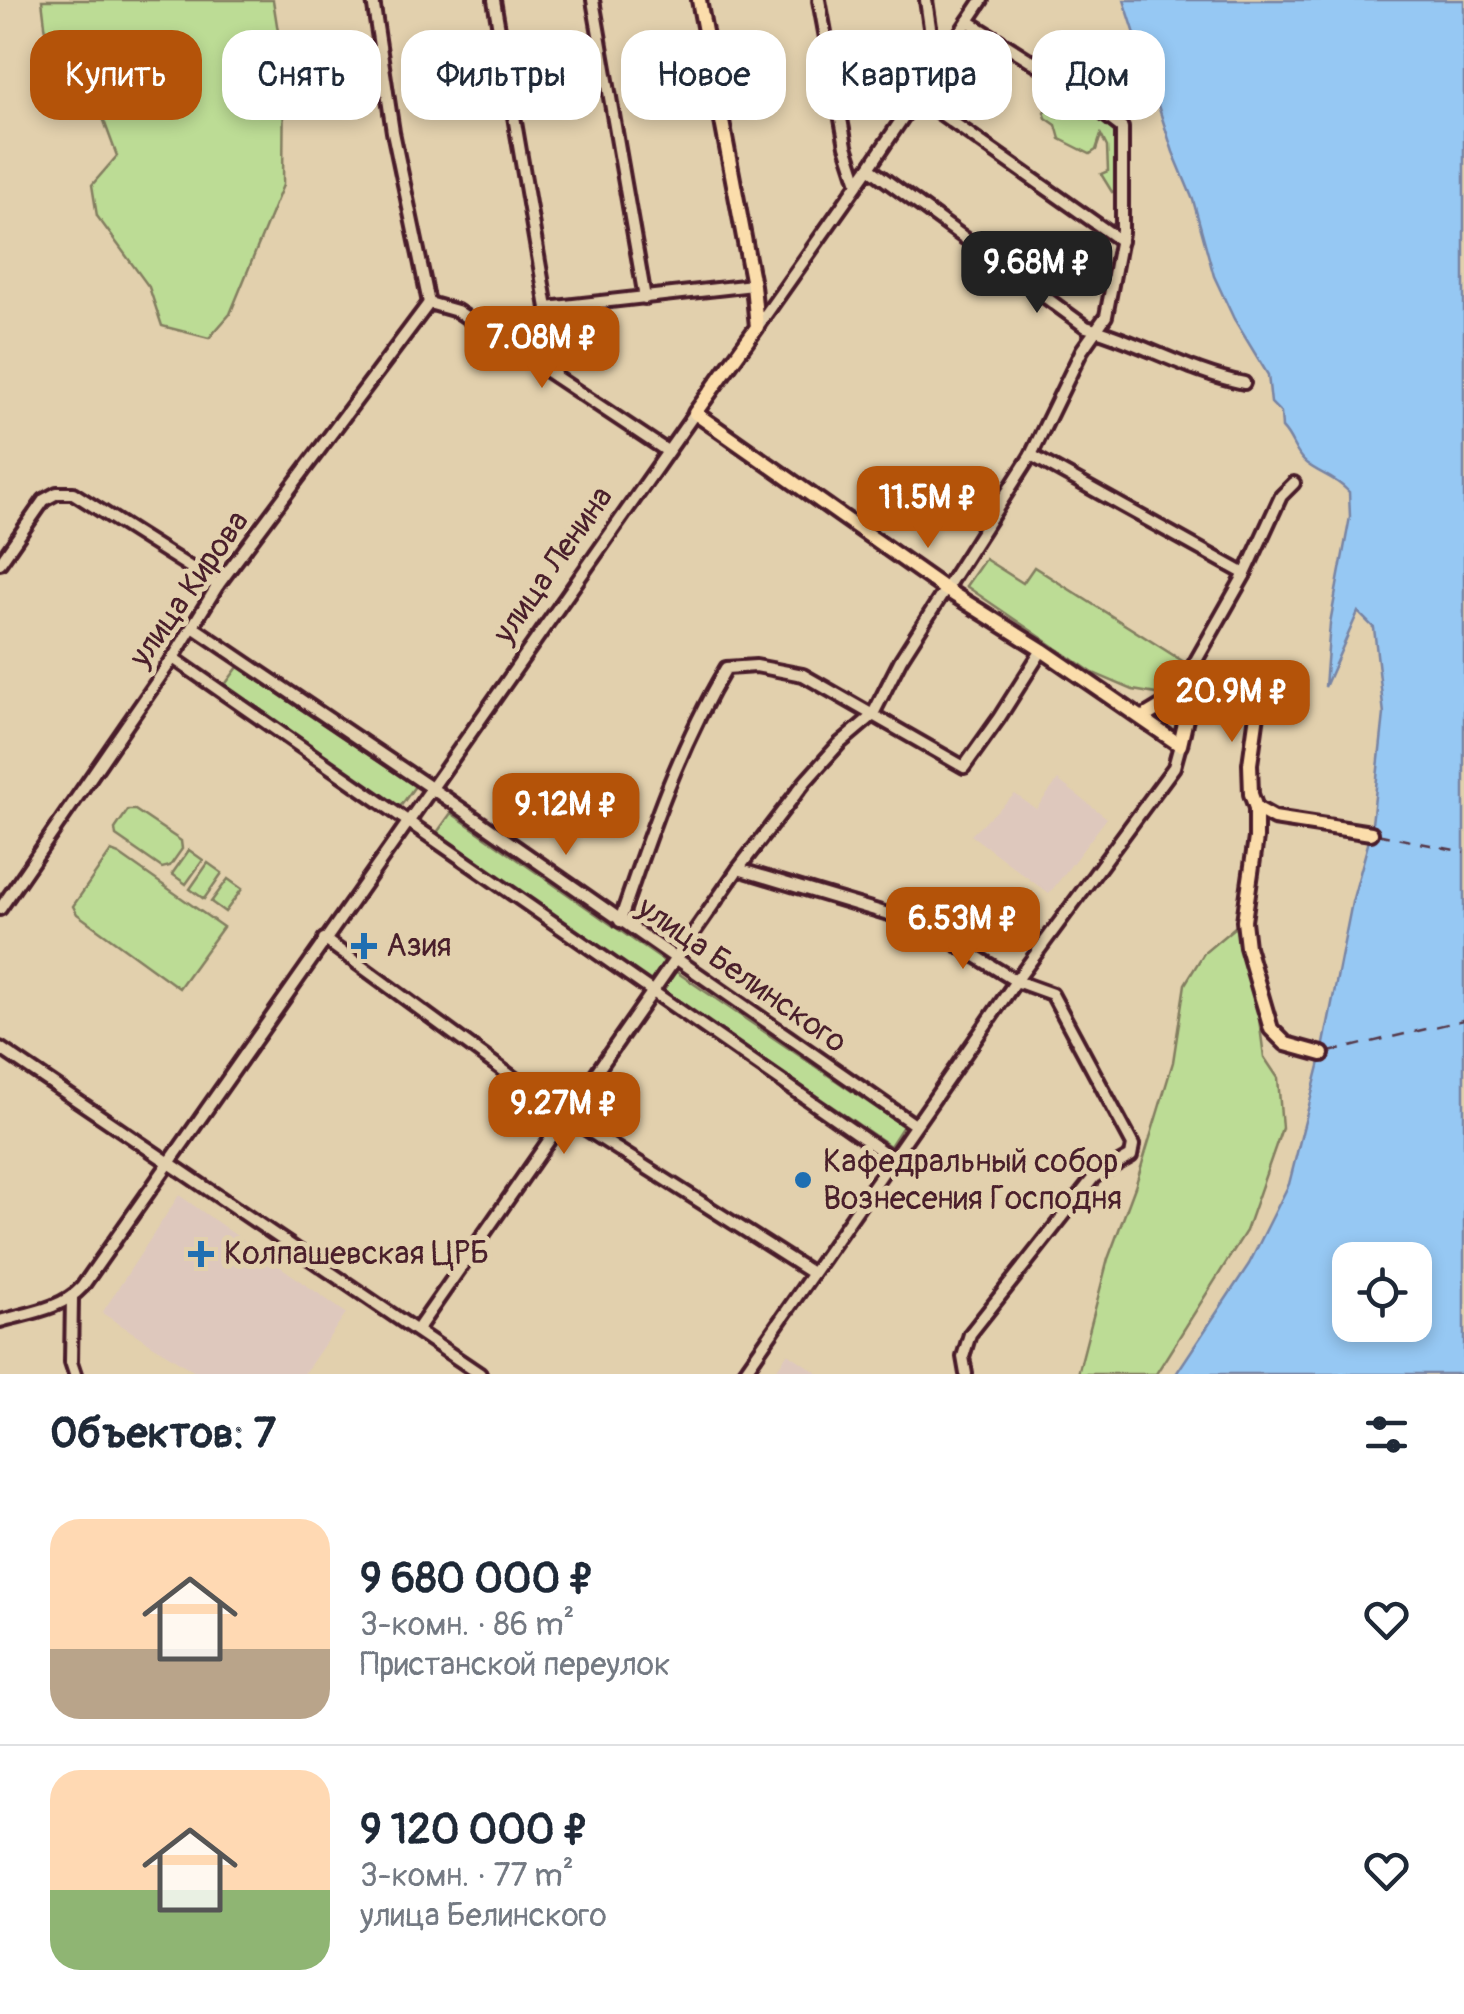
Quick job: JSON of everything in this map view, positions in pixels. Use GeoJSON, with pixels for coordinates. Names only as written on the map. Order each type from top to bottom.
{"type":"FeatureCollection","features":[{"type":"Feature","properties":{"kind":"main road"},"geometry":{"type":"LineString","coordinates":[[699,0],[757,327]]}},
{"type":"Feature","properties":{"kind":"main road","name":"улица Ленина"},"geometry":{"type":"LineString","coordinates":[[695,412],[757,327]]}},
{"type":"Feature","properties":{"kind":"main road"},"geometry":{"type":"LineString","coordinates":[[695,412],[945,589],[1042,650],[1180,746],[1192,688]]}},
{"type":"Feature","properties":{"kind":"main road"},"geometry":{"type":"LineString","coordinates":[[1142,718],[1192,688],[1214,685],[1250,696],[1258,706],[1250,764],[1256,838],[1244,920],[1260,999],[1271,1030],[1286,1044],[1322,1054]]}},
{"type":"Feature","properties":{"kind":"main road"},"geometry":{"type":"LineString","coordinates":[[1256,808],[1274,818],[1371,833]]}},
{"type":"Feature","properties":{"kind":"street"},"geometry":{"type":"LineString","coordinates":[[373,0],[393,132],[428,303],[457,311],[667,451]]}},
{"type":"Feature","properties":{"kind":"street"},"geometry":{"type":"LineString","coordinates":[[494,0],[548,308],[555,376]]}},
{"type":"Feature","properties":{"kind":"street"},"geometry":{"type":"LineString","coordinates":[[593,0],[646,298]]}},
{"type":"Feature","properties":{"kind":"street"},"geometry":{"type":"LineString","coordinates":[[819,0],[846,146],[858,183]]}},
{"type":"Feature","properties":{"kind":"street"},"geometry":{"type":"LineString","coordinates":[[926,0],[930,30]]}},
{"type":"Feature","properties":{"kind":"street","name":"улица Ленина"},"geometry":{"type":"LineString","coordinates":[[961,30],[982,0]]}},
{"type":"Feature","properties":{"kind":"street"},"geometry":{"type":"LineString","coordinates":[[417,1330],[738,869],[804,782],[872,716],[901,659],[1031,455],[1082,350],[1106,316],[1121,241],[1122,128],[1052,74],[968,20]]}},
{"type":"Feature","properties":{"kind":"street","name":"улица Ленина"},"geometry":{"type":"LineString","coordinates":[[757,327],[901,120]]}},
{"type":"Feature","properties":{"kind":"street"},"geometry":{"type":"LineString","coordinates":[[949,120],[1121,241]]}},
{"type":"Feature","properties":{"kind":"street"},"geometry":{"type":"LineString","coordinates":[[870,168],[1086,327],[1244,383]]}},
{"type":"Feature","properties":{"kind":"street"},"geometry":{"type":"LineString","coordinates":[[548,308],[752,285]]}},
{"type":"Feature","properties":{"kind":"street","name":"улица Кирова"},"geometry":{"type":"LineString","coordinates":[[0,910],[194,628],[218,586],[428,303]]}},
{"type":"Feature","properties":{"kind":"street","name":"улица Ленина"},"geometry":{"type":"LineString","coordinates":[[72,1298],[695,412]]}},
{"type":"Feature","properties":{"kind":"street"},"geometry":{"type":"LineString","coordinates":[[1031,455],[1246,574]]}},
{"type":"Feature","properties":{"kind":"street"},"geometry":{"type":"LineString","coordinates":[[1192,688],[1189,673],[1246,574],[1280,496],[1294,484]]}},
{"type":"Feature","properties":{"kind":"street"},"geometry":{"type":"LineString","coordinates":[[0,563],[44,500],[57,493],[73,493],[218,586]]}},
{"type":"Feature","properties":{"kind":"street","name":"улица Белинского"},"geometry":{"type":"LineString","coordinates":[[194,628],[915,1125]]}},
{"type":"Feature","properties":{"kind":"street"},"geometry":{"type":"LineString","coordinates":[[620,921],[657,812],[696,719],[726,668],[756,666],[803,676],[964,767],[1042,650]]}},
{"type":"Feature","properties":{"kind":"street","name":"улица Белинского"},"geometry":{"type":"LineString","coordinates":[[173,658],[892,1158]]}},
{"type":"Feature","properties":{"kind":"street"},"geometry":{"type":"LineString","coordinates":[[743,1374],[1016,981],[1174,767],[1180,746]]}},
{"type":"Feature","properties":{"kind":"street"},"geometry":{"type":"LineString","coordinates":[[738,869],[925,925],[1016,981],[1052,994],[1132,1145],[1131,1156],[1094,1177],[984,1314],[966,1346],[966,1374]]}},
{"type":"Feature","properties":{"kind":"street"},"geometry":{"type":"LineString","coordinates":[[324,939],[567,1117],[812,1273]]}},
{"type":"Feature","properties":{"kind":"street"},"geometry":{"type":"LineString","coordinates":[[0,1048],[480,1374]]}},
{"type":"Feature","properties":{"kind":"street"},"geometry":{"type":"LineString","coordinates":[[0,1321],[72,1298],[71,1362],[75,1374]]}},
{"type":"Feature","properties":{"kind":"shaded area"},"geometry":{"type":"Polygon","coordinates":[[[1058,780],[1107,818],[1049,894],[971,835],[1015,794],[1036,809],[1058,780]]]}},
{"type":"Feature","properties":{"kind":"shaded area","name":"Колпашевская ЦРБ"},"geometry":{"type":"Polygon","coordinates":[[[179,1195],[346,1313],[304,1374],[198,1374],[102,1313],[179,1195]]]}},
{"type":"Feature","properties":{"kind":"shaded area"},"geometry":{"type":"Polygon","coordinates":[[[788,1353],[819,1374],[773,1374],[788,1353]]]}},
{"type":"Feature","properties":{"kind":"green space"},"geometry":{"type":"Polygon","coordinates":[[[42,0],[273,0],[278,30],[222,30],[222,120],[284,120],[283,185],[230,314],[209,338],[162,326],[149,287],[97,216],[92,185],[117,156],[104,120],[202,120],[202,30],[46,30],[42,0]]]}},
{"type":"Feature","properties":{"kind":"green space"},"geometry":{"type":"Polygon","coordinates":[[[1049,120],[1106,120],[1115,127],[1116,191],[1112,192],[1101,174],[1108,171],[1107,147],[1101,135],[1096,150],[1090,154],[1060,139],[1056,125],[1049,120]]]}},
{"type":"Feature","properties":{"kind":"green space"},"geometry":{"type":"Polygon","coordinates":[[[985,559],[1023,583],[1034,567],[1184,662],[1168,696],[1133,690],[1093,673],[966,586],[985,559]]]}},
{"type":"Feature","properties":{"kind":"green space"},"geometry":{"type":"Polygon","coordinates":[[[238,667],[415,786],[400,807],[224,686],[238,667]]]}},
{"type":"Feature","properties":{"kind":"green space"},"geometry":{"type":"Polygon","coordinates":[[[128,810],[135,810],[181,841],[182,849],[170,866],[162,868],[116,836],[115,829],[128,810]]]}},
{"type":"Feature","properties":{"kind":"green space"},"geometry":{"type":"Polygon","coordinates":[[[451,813],[665,962],[650,982],[436,834],[451,813]]]}},
{"type":"Feature","properties":{"kind":"green space"},"geometry":{"type":"Polygon","coordinates":[[[189,850],[203,860],[186,884],[172,874],[189,850]]]}},
{"type":"Feature","properties":{"kind":"green space"},"geometry":{"type":"Polygon","coordinates":[[[111,851],[223,927],[179,988],[77,914],[73,906],[111,851]]]}},
{"type":"Feature","properties":{"kind":"green space"},"geometry":{"type":"Polygon","coordinates":[[[208,863],[222,873],[204,899],[190,889],[208,863]]]}},
{"type":"Feature","properties":{"kind":"green space"},"geometry":{"type":"Polygon","coordinates":[[[228,879],[242,889],[225,912],[211,902],[228,879]]]}},
{"type":"Feature","properties":{"kind":"green space"},"geometry":{"type":"Polygon","coordinates":[[[1235,927],[1256,996],[1264,1057],[1278,1078],[1282,1128],[1246,1231],[1156,1374],[1078,1374],[1108,1259],[1135,1187],[1173,1062],[1185,984],[1204,953],[1235,927]]]}},
{"type":"Feature","properties":{"kind":"green space"},"geometry":{"type":"Polygon","coordinates":[[[675,971],[903,1126],[890,1146],[662,990],[675,971]]]}},
{"type":"Feature","properties":{"kind":"water"},"geometry":{"type":"Polygon","coordinates":[[[1124,0],[1464,0],[1464,1374],[1176,1374],[1249,1264],[1289,1184],[1371,833],[1384,714],[1374,628],[1358,612],[1325,687],[1330,623],[1350,517],[1349,492],[1306,463],[1282,428],[1281,413],[1271,403],[1268,375],[1234,319],[1214,276],[1193,200],[1163,120],[1165,30],[1134,30],[1124,0]]]}},
{"type":"Feature","properties":{"kind":"ferry route"},"geometry":{"type":"LineString","coordinates":[[1377,834],[1464,852]]}},
{"type":"Feature","properties":{"kind":"ferry route"},"geometry":{"type":"LineString","coordinates":[[1329,1052],[1464,1020]]}},
{"type":"Feature","properties":{"kind":"place","name":"Азия"},"geometry":{"type":"Point","coordinates":[364,946]}},
{"type":"Feature","properties":{"kind":"place","name":"Кафедральный собор Вознесения Господня"},"geometry":{"type":"Point","coordinates":[803,1180]}},
{"type":"Feature","properties":{"kind":"place","name":"Колпашевская ЦРБ"},"geometry":{"type":"Point","coordinates":[201,1254]}}]}
